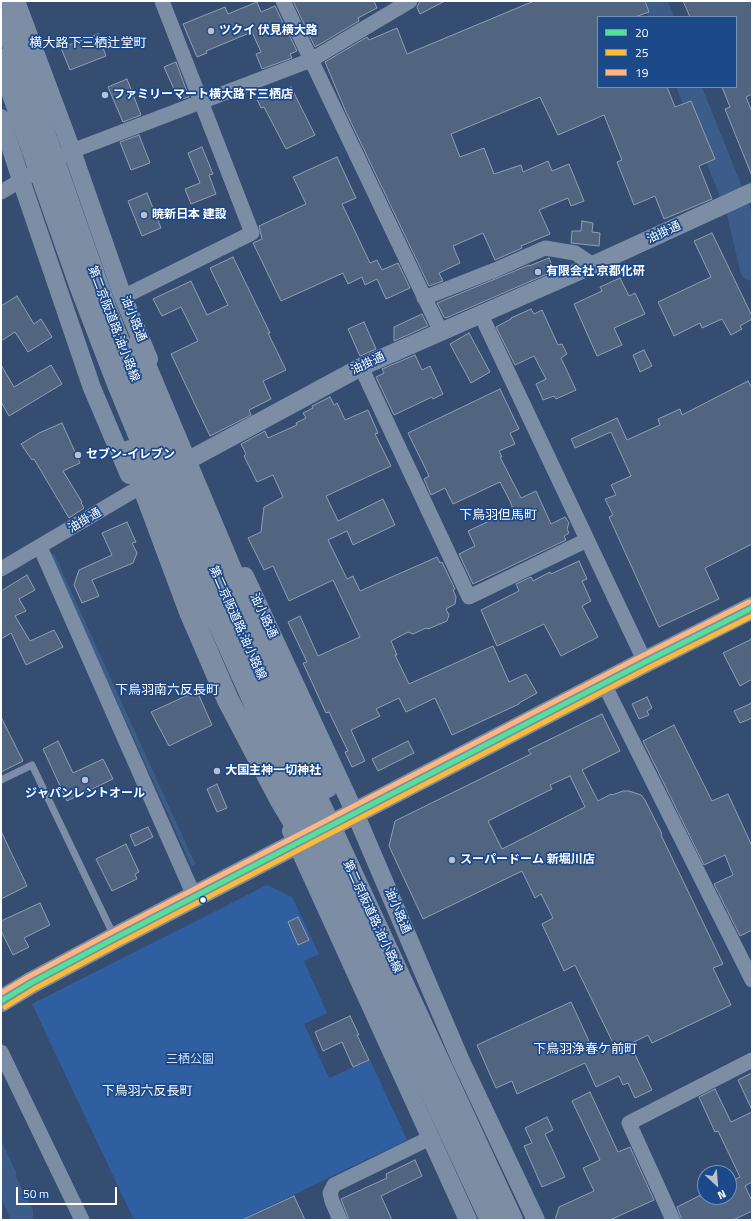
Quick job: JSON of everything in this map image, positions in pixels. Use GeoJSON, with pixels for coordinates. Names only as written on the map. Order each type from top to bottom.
{"type":"FeatureCollection","features":[{"type":"Feature","properties":{"kind":"highway"},"geometry":{"type":"LineString","coordinates":[[13,1],[110,281],[240,591],[332,798],[366,927]]}},
{"type":"Feature","properties":{"kind":"highway","name":"第二京阪道路;油小路線"},"geometry":{"type":"LineString","coordinates":[[1,10],[105,307],[155,432],[491,1220]]}},
{"type":"Feature","properties":{"kind":"highway","name":"第二京阪道路;油小路線"},"geometry":{"type":"LineString","coordinates":[[1,60],[81,288],[186,552],[366,927],[512,1220]]}},
{"type":"Feature","properties":{"kind":"highway"},"geometry":{"type":"LineString","coordinates":[[1,84],[11,108],[132,457],[190,612],[228,700],[277,793],[366,927]]}},
{"type":"Feature","properties":{"kind":"main road"},"geometry":{"type":"LineString","coordinates":[[1,1001],[31,983],[115,938],[195,898],[645,662],[752,608]]}},
{"type":"Feature","properties":{"kind":"street","name":"油小路通"},"geometry":{"type":"LineString","coordinates":[[16,1],[72,151],[123,297],[190,459],[355,813],[461,1060],[536,1220]]}},
{"type":"Feature","properties":{"kind":"street"},"geometry":{"type":"LineString","coordinates":[[123,297],[252,233],[200,103],[162,1]]}},
{"type":"Feature","properties":{"kind":"street"},"geometry":{"type":"LineString","coordinates":[[283,1],[441,332]]}},
{"type":"Feature","properties":{"kind":"street"},"geometry":{"type":"LineString","coordinates":[[1,192],[72,151],[311,60],[410,1]]}},
{"type":"Feature","properties":{"kind":"street"},"geometry":{"type":"LineString","coordinates":[[1,118],[92,388],[135,490],[205,637],[297,844],[468,1220]]}},
{"type":"Feature","properties":{"kind":"street","name":"油掛通"},"geometry":{"type":"LineString","coordinates":[[1,569],[190,459],[360,367],[593,265],[726,204],[749,196]]}},
{"type":"Feature","properties":{"kind":"street"},"geometry":{"type":"LineString","coordinates":[[424,298],[546,248],[575,253],[593,265]]}},
{"type":"Feature","properties":{"kind":"street"},"geometry":{"type":"LineString","coordinates":[[480,315],[645,662]]}},
{"type":"Feature","properties":{"kind":"street"},"geometry":{"type":"LineString","coordinates":[[360,367],[469,597],[587,540]]}},
{"type":"Feature","properties":{"kind":"street"},"geometry":{"type":"LineString","coordinates":[[40,547],[195,898]]}},
{"type":"Feature","properties":{"kind":"street"},"geometry":{"type":"LineString","coordinates":[[604,684],[752,980]]}},
{"type":"Feature","properties":{"kind":"street"},"geometry":{"type":"LineString","coordinates":[[1,1052],[82,1220]]}},
{"type":"Feature","properties":{"kind":"street"},"geometry":{"type":"LineString","coordinates":[[673,1220],[629,1123],[752,1060]]}},
{"type":"Feature","properties":{"kind":"street"},"geometry":{"type":"LineString","coordinates":[[340,1220],[330,1192],[334,1185],[430,1138]]}},
{"type":"Feature","properties":{"kind":"lane"},"geometry":{"type":"LineString","coordinates":[[1,780],[32,765],[115,938]]}},
{"type":"Feature","properties":{"kind":"green space","name":"三栖公園"},"geometry":{"type":"Polygon","coordinates":[[[267,885],[292,897],[319,954],[304,961],[327,1013],[304,1024],[329,1078],[370,1060],[407,1140],[241,1220],[134,1220],[32,1004],[267,885]]]}},
{"type":"Feature","properties":{"kind":"shaded area"},"geometry":{"type":"Polygon","coordinates":[[[1,1140],[16,1172],[16,1177],[33,1210],[34,1220],[11,1220],[3,1203],[1,1196],[1,1140]]]}},
{"type":"Feature","properties":{"kind":"building"},"geometry":{"type":"Polygon","coordinates":[[[293,1],[374,1],[377,8],[358,18],[359,21],[315,47],[293,1]]]}},
{"type":"Feature","properties":{"kind":"building"},"geometry":{"type":"Polygon","coordinates":[[[422,1],[445,1],[420,14],[417,7],[422,1]]]}},
{"type":"Feature","properties":{"kind":"building"},"geometry":{"type":"Polygon","coordinates":[[[534,1],[645,1],[649,12],[638,16],[597,16],[597,88],[667,88],[675,107],[691,101],[715,159],[699,166],[712,199],[664,219],[655,196],[634,205],[617,162],[622,160],[604,115],[558,135],[540,97],[451,134],[460,157],[484,148],[494,174],[521,165],[523,172],[548,161],[552,171],[569,164],[584,201],[571,206],[568,198],[539,210],[550,234],[521,246],[522,248],[495,260],[483,233],[453,246],[460,263],[439,273],[443,281],[429,286],[346,112],[325,62],[367,37],[369,40],[397,28],[407,54],[534,1]]]}},
{"type":"Feature","properties":{"kind":"building"},"geometry":{"type":"Polygon","coordinates":[[[683,1],[752,1],[752,94],[746,97],[752,112],[752,176],[725,109],[730,107],[722,88],[737,88],[737,16],[690,16],[683,1]]]}},
{"type":"Feature","properties":{"kind":"building"},"geometry":{"type":"Polygon","coordinates":[[[257,2],[261,12],[275,6],[297,51],[290,54],[292,58],[262,69],[256,54],[261,52],[252,32],[206,51],[207,53],[197,57],[183,24],[225,7],[228,14],[257,2]]]}},
{"type":"Feature","properties":{"kind":"building"},"geometry":{"type":"Polygon","coordinates":[[[98,34],[106,56],[70,70],[61,48],[98,34]]]}},
{"type":"Feature","properties":{"kind":"building"},"geometry":{"type":"Polygon","coordinates":[[[176,62],[189,97],[179,100],[164,67],[176,62]]]}},
{"type":"Feature","properties":{"kind":"building"},"geometry":{"type":"Polygon","coordinates":[[[127,79],[141,115],[123,122],[108,87],[127,79]]]}},
{"type":"Feature","properties":{"kind":"building"},"geometry":{"type":"Polygon","coordinates":[[[291,87],[315,135],[286,149],[264,107],[261,108],[256,97],[270,90],[273,95],[291,87]]]}},
{"type":"Feature","properties":{"kind":"building"},"geometry":{"type":"Polygon","coordinates":[[[139,135],[150,163],[131,170],[120,142],[139,135]]]}},
{"type":"Feature","properties":{"kind":"building"},"geometry":{"type":"Polygon","coordinates":[[[202,147],[213,174],[209,175],[216,194],[191,204],[185,189],[200,183],[188,153],[202,147]]]}},
{"type":"Feature","properties":{"kind":"building"},"geometry":{"type":"Polygon","coordinates":[[[337,157],[356,198],[342,204],[370,263],[377,260],[382,270],[398,263],[410,288],[386,299],[377,279],[365,285],[362,277],[348,284],[343,273],[281,301],[253,243],[262,239],[259,226],[306,204],[293,177],[337,157]]]}},
{"type":"Feature","properties":{"kind":"building","name":"暁新日本 建設"},"geometry":{"type":"Polygon","coordinates":[[[147,193],[161,228],[142,236],[128,201],[147,193]]]}},
{"type":"Feature","properties":{"kind":"building"},"geometry":{"type":"Polygon","coordinates":[[[582,221],[593,223],[592,232],[600,233],[599,246],[571,243],[572,231],[581,231],[582,221]]]}},
{"type":"Feature","properties":{"kind":"building"},"geometry":{"type":"Polygon","coordinates":[[[712,233],[752,316],[752,319],[740,326],[742,329],[731,335],[722,319],[702,328],[700,323],[674,336],[658,302],[711,277],[694,241],[712,233]]]}},
{"type":"Feature","properties":{"kind":"building"},"geometry":{"type":"Polygon","coordinates":[[[233,257],[270,333],[268,333],[286,370],[263,381],[271,399],[249,410],[251,415],[210,436],[171,354],[198,341],[181,307],[162,316],[153,299],[191,281],[207,315],[228,305],[210,268],[233,257]]]}},
{"type":"Feature","properties":{"kind":"building"},"geometry":{"type":"Polygon","coordinates":[[[549,258],[554,271],[446,318],[444,317],[437,303],[529,265],[549,258]]]}},
{"type":"Feature","properties":{"kind":"building"},"geometry":{"type":"Polygon","coordinates":[[[620,278],[629,296],[635,293],[645,314],[614,328],[622,345],[597,356],[574,304],[602,291],[600,287],[620,278]]]}},
{"type":"Feature","properties":{"kind":"building"},"geometry":{"type":"Polygon","coordinates":[[[17,296],[34,324],[41,319],[52,337],[28,352],[15,332],[1,341],[1,306],[17,296]]]}},
{"type":"Feature","properties":{"kind":"building"},"geometry":{"type":"Polygon","coordinates":[[[531,309],[534,314],[542,310],[558,345],[562,344],[567,354],[561,358],[576,390],[556,399],[554,396],[543,400],[536,384],[546,379],[534,356],[515,365],[496,327],[531,309]]]}},
{"type":"Feature","properties":{"kind":"building"},"geometry":{"type":"Polygon","coordinates":[[[422,314],[428,326],[394,341],[394,327],[422,314]]]}},
{"type":"Feature","properties":{"kind":"building"},"geometry":{"type":"Polygon","coordinates":[[[364,322],[376,349],[360,356],[348,329],[364,322]]]}},
{"type":"Feature","properties":{"kind":"building"},"geometry":{"type":"Polygon","coordinates":[[[469,333],[490,372],[471,383],[450,344],[469,333]]]}},
{"type":"Feature","properties":{"kind":"building"},"geometry":{"type":"Polygon","coordinates":[[[644,350],[652,366],[640,372],[633,355],[644,350]]]}},
{"type":"Feature","properties":{"kind":"building"},"geometry":{"type":"Polygon","coordinates":[[[415,355],[422,370],[430,366],[443,394],[433,399],[432,397],[394,415],[376,377],[384,373],[382,369],[415,355]]]}},
{"type":"Feature","properties":{"kind":"building"},"geometry":{"type":"Polygon","coordinates":[[[1,365],[14,387],[51,365],[62,384],[9,416],[1,402],[1,365]]]}},
{"type":"Feature","properties":{"kind":"building"},"geometry":{"type":"Polygon","coordinates":[[[748,381],[752,388],[752,544],[705,568],[719,599],[659,627],[609,517],[613,515],[605,499],[616,495],[611,485],[631,476],[611,432],[575,448],[571,439],[617,418],[627,440],[660,425],[658,419],[680,409],[682,415],[748,381]]]}},
{"type":"Feature","properties":{"kind":"building"},"geometry":{"type":"Polygon","coordinates":[[[500,389],[519,429],[510,433],[515,444],[499,451],[502,457],[500,457],[521,498],[536,491],[551,524],[565,517],[569,523],[567,529],[569,533],[564,536],[566,540],[473,584],[459,554],[475,546],[468,531],[513,510],[511,503],[500,482],[453,504],[445,488],[431,495],[424,479],[429,476],[408,433],[500,389]]]}},
{"type":"Feature","properties":{"kind":"building"},"geometry":{"type":"Polygon","coordinates":[[[330,397],[334,405],[337,403],[345,420],[368,410],[378,433],[375,434],[391,466],[326,496],[338,521],[383,499],[395,525],[353,545],[347,531],[328,540],[347,579],[353,576],[360,591],[437,557],[440,563],[442,562],[455,589],[453,590],[456,597],[455,604],[446,609],[449,615],[447,621],[413,634],[408,632],[391,641],[397,655],[395,655],[409,684],[493,646],[509,682],[526,674],[537,693],[519,704],[452,735],[435,698],[406,712],[399,698],[376,709],[380,716],[351,730],[365,761],[352,767],[345,752],[348,751],[329,712],[326,713],[303,663],[307,662],[288,622],[300,616],[318,656],[360,637],[333,580],[289,601],[273,566],[264,570],[248,538],[261,532],[264,507],[283,497],[273,475],[257,482],[244,456],[246,454],[241,444],[265,431],[268,438],[297,425],[296,423],[306,418],[303,413],[313,408],[312,406],[330,397]]]}},
{"type":"Feature","properties":{"kind":"building"},"geometry":{"type":"Polygon","coordinates":[[[62,423],[80,463],[63,471],[82,502],[81,503],[84,508],[69,518],[34,459],[32,460],[21,444],[39,433],[62,423]]]}},
{"type":"Feature","properties":{"kind":"building"},"geometry":{"type":"Polygon","coordinates":[[[127,522],[136,542],[132,543],[137,553],[133,563],[92,580],[99,596],[82,603],[74,585],[79,570],[112,555],[102,533],[127,522]]]}},
{"type":"Feature","properties":{"kind":"building"},"geometry":{"type":"Polygon","coordinates":[[[579,561],[587,579],[582,581],[591,601],[582,606],[598,637],[561,656],[544,624],[497,646],[481,610],[519,591],[516,584],[531,577],[533,581],[550,572],[551,574],[579,561]]]}},
{"type":"Feature","properties":{"kind":"building"},"geometry":{"type":"Polygon","coordinates":[[[27,575],[35,590],[19,599],[26,611],[15,616],[30,641],[54,630],[63,647],[26,665],[11,633],[1,639],[1,591],[27,575]]]}},
{"type":"Feature","properties":{"kind":"building"},"geometry":{"type":"Polygon","coordinates":[[[752,639],[752,679],[740,686],[723,653],[752,639]]]}},
{"type":"Feature","properties":{"kind":"building"},"geometry":{"type":"Polygon","coordinates":[[[197,691],[212,725],[169,746],[151,712],[197,691]]]}},
{"type":"Feature","properties":{"kind":"building"},"geometry":{"type":"Polygon","coordinates":[[[647,697],[652,708],[647,711],[649,715],[639,719],[632,704],[647,697]]]}},
{"type":"Feature","properties":{"kind":"building"},"geometry":{"type":"Polygon","coordinates":[[[752,703],[752,718],[740,723],[734,711],[752,703]]]}},
{"type":"Feature","properties":{"kind":"building"},"geometry":{"type":"Polygon","coordinates":[[[602,714],[620,751],[582,770],[598,801],[611,794],[612,795],[623,791],[629,791],[641,795],[645,800],[723,964],[713,968],[731,1005],[652,1043],[648,1035],[630,1044],[652,1090],[635,1098],[628,1083],[623,1085],[619,1076],[596,1087],[585,1063],[517,1094],[512,1081],[496,1088],[477,1045],[571,1002],[595,1054],[614,1045],[575,965],[564,971],[542,924],[553,918],[541,894],[535,898],[522,871],[423,919],[389,846],[395,821],[531,754],[528,750],[602,714]],[[570,776],[550,785],[552,789],[488,821],[502,849],[585,807],[570,776]]]}},
{"type":"Feature","properties":{"kind":"building"},"geometry":{"type":"Polygon","coordinates":[[[1,717],[23,761],[1,772],[1,717]]]}},
{"type":"Feature","properties":{"kind":"building"},"geometry":{"type":"Polygon","coordinates":[[[674,725],[712,801],[728,794],[752,846],[752,930],[740,936],[714,884],[733,875],[725,855],[704,865],[643,741],[674,725]]]}},
{"type":"Feature","properties":{"kind":"building","name":"ジャパンレントオール"},"geometry":{"type":"Polygon","coordinates":[[[58,741],[73,773],[103,759],[113,779],[67,801],[43,749],[58,741]]]}},
{"type":"Feature","properties":{"kind":"building"},"geometry":{"type":"Polygon","coordinates":[[[408,741],[414,753],[378,771],[372,759],[408,741]]]}},
{"type":"Feature","properties":{"kind":"building"},"geometry":{"type":"Polygon","coordinates":[[[217,784],[227,808],[217,812],[207,789],[217,784]]]}},
{"type":"Feature","properties":{"kind":"building"},"geometry":{"type":"Polygon","coordinates":[[[148,827],[153,837],[135,846],[130,835],[148,827]]]}},
{"type":"Feature","properties":{"kind":"building"},"geometry":{"type":"Polygon","coordinates":[[[1,831],[27,886],[1,899],[1,831]]]}},
{"type":"Feature","properties":{"kind":"building"},"geometry":{"type":"Polygon","coordinates":[[[126,844],[139,872],[135,874],[137,879],[112,891],[96,859],[126,844]]]}},
{"type":"Feature","properties":{"kind":"building"},"geometry":{"type":"Polygon","coordinates":[[[40,903],[50,925],[24,938],[29,947],[13,955],[1,931],[1,921],[40,903]]]}},
{"type":"Feature","properties":{"kind":"building"},"geometry":{"type":"Polygon","coordinates":[[[298,917],[309,940],[298,945],[288,922],[298,917]]]}},
{"type":"Feature","properties":{"kind":"building"},"geometry":{"type":"Polygon","coordinates":[[[350,1016],[369,1060],[353,1067],[342,1042],[323,1051],[315,1032],[350,1016]]]}},
{"type":"Feature","properties":{"kind":"building"},"geometry":{"type":"Polygon","coordinates":[[[752,1073],[752,1110],[738,1080],[752,1073]]]}},
{"type":"Feature","properties":{"kind":"building"},"geometry":{"type":"Polygon","coordinates":[[[715,1089],[731,1122],[752,1112],[752,1182],[745,1186],[752,1201],[752,1211],[733,1220],[682,1220],[677,1207],[697,1197],[697,1205],[737,1205],[737,1178],[740,1177],[737,1171],[737,1165],[734,1165],[718,1131],[715,1132],[699,1097],[715,1089]]]}},
{"type":"Feature","properties":{"kind":"building"},"geometry":{"type":"Polygon","coordinates":[[[590,1092],[618,1152],[630,1147],[654,1200],[610,1220],[555,1220],[559,1207],[594,1191],[583,1168],[600,1160],[572,1101],[590,1092]]]}},
{"type":"Feature","properties":{"kind":"building"},"geometry":{"type":"Polygon","coordinates":[[[547,1117],[553,1130],[545,1134],[565,1177],[542,1187],[524,1146],[532,1143],[525,1128],[547,1117]]]}},
{"type":"Feature","properties":{"kind":"building"},"geometry":{"type":"Polygon","coordinates":[[[415,1160],[422,1176],[381,1196],[392,1220],[349,1220],[341,1199],[387,1178],[386,1174],[415,1160]]]}},
{"type":"Feature","properties":{"kind":"building"},"geometry":{"type":"Polygon","coordinates":[[[294,1196],[305,1220],[242,1220],[294,1196]]]}},
{"type":"Feature","properties":{"kind":"waterway"},"geometry":{"type":"LineString","coordinates":[[655,1],[661,16]]}},
{"type":"Feature","properties":{"kind":"waterway"},"geometry":{"type":"LineString","coordinates":[[689,88],[738,209],[752,269]]}},
{"type":"Feature","properties":{"kind":"waterway"},"geometry":{"type":"LineString","coordinates":[[53,556],[193,864]]}},
{"type":"Feature","properties":{"kind":"transit line","name":"19"},"geometry":{"type":"LineString","coordinates":[[1,993],[112,932],[642,656],[749,602]]}},
{"type":"Feature","properties":{"kind":"transit line","name":"20"},"geometry":{"type":"LineString","coordinates":[[1,1001],[31,983],[115,938],[645,662],[752,608]]}},
{"type":"Feature","properties":{"kind":"transit line","name":"25"},"geometry":{"type":"LineString","coordinates":[[5,1007],[34,989],[118,944],[648,668],[752,616]]}},
{"type":"Feature","properties":{"kind":"place","name":"ツクイ 伏見横大路"},"geometry":{"type":"Point","coordinates":[211,31]}},
{"type":"Feature","properties":{"kind":"place","name":"ファミリーマート横大路下三栖店"},"geometry":{"type":"Point","coordinates":[105,95]}},
{"type":"Feature","properties":{"kind":"place","name":"暁新日本 建設"},"geometry":{"type":"Point","coordinates":[144,215]}},
{"type":"Feature","properties":{"kind":"place","name":"有限会社 京都化研"},"geometry":{"type":"Point","coordinates":[538,272]}},
{"type":"Feature","properties":{"kind":"place","name":"セブン-イレブン"},"geometry":{"type":"Point","coordinates":[78,455]}},
{"type":"Feature","properties":{"kind":"place","name":"大国主神一切神社"},"geometry":{"type":"Point","coordinates":[217,771]}},
{"type":"Feature","properties":{"kind":"place","name":"ジャパンレントオール"},"geometry":{"type":"Point","coordinates":[85,780]}},
{"type":"Feature","properties":{"kind":"place","name":"スーパードーム 新堀川店"},"geometry":{"type":"Point","coordinates":[452,860]}},
{"type":"Feature","properties":{"kind":"district","name":"横大路下三栖辻堂町"},"geometry":{"type":"Point","coordinates":[88,44]}},
{"type":"Feature","properties":{"kind":"district","name":"下鳥羽但馬町"},"geometry":{"type":"Point","coordinates":[498,516]}},
{"type":"Feature","properties":{"kind":"district","name":"下鳥羽南六反長町"},"geometry":{"type":"Point","coordinates":[167,691]}},
{"type":"Feature","properties":{"kind":"district","name":"下鳥羽浄春ケ前町"},"geometry":{"type":"Point","coordinates":[585,1050]}},
{"type":"Feature","properties":{"kind":"district","name":"下鳥羽六反長町"},"geometry":{"type":"Point","coordinates":[147,1092]}}]}
